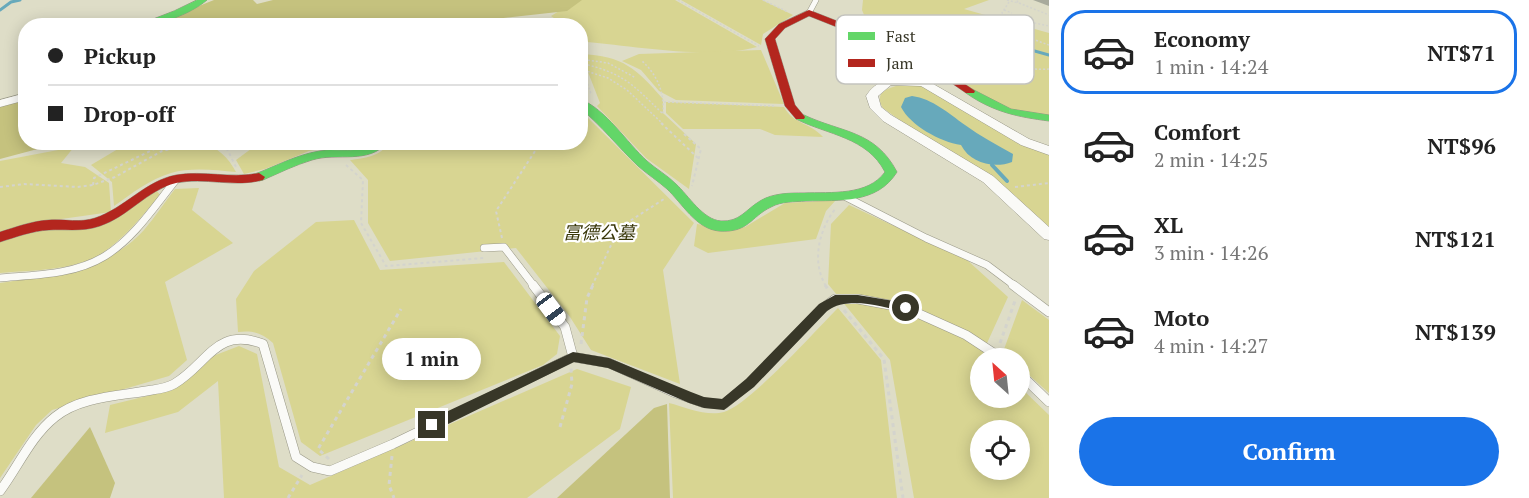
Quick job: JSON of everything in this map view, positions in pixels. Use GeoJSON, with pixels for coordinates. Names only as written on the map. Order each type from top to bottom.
{"type":"FeatureCollection","features":[{"type":"Feature","properties":{"kind":"street"},"geometry":{"type":"LineString","coordinates":[[162,18],[203,0]]}},
{"type":"Feature","properties":{"kind":"street"},"geometry":{"type":"LineString","coordinates":[[588,108],[644,165],[673,187],[699,217],[708,223],[730,227],[750,220],[764,206],[780,198],[846,197],[864,192],[887,179],[891,172],[890,165],[885,157],[866,143],[809,122],[793,111],[770,39],[772,34],[809,13],[836,24]]}},
{"type":"Feature","properties":{"kind":"street"},"geometry":{"type":"LineString","coordinates":[[886,84],[874,91],[872,102],[887,118],[1000,188],[1049,235]]}},
{"type":"Feature","properties":{"kind":"street"},"geometry":{"type":"LineString","coordinates":[[926,84],[1024,142],[1049,151]]}},
{"type":"Feature","properties":{"kind":"street"},"geometry":{"type":"LineString","coordinates":[[960,84],[990,106],[1002,111],[1049,118]]}},
{"type":"Feature","properties":{"kind":"street"},"geometry":{"type":"LineString","coordinates":[[0,104],[18,98]]}},
{"type":"Feature","properties":{"kind":"street"},"geometry":{"type":"LineString","coordinates":[[0,237],[48,225],[95,224],[120,213],[149,189],[178,178],[237,182],[315,155],[340,152],[367,153],[376,150]]}},
{"type":"Feature","properties":{"kind":"lane"},"geometry":{"type":"LineString","coordinates":[[809,13],[816,0]]}},
{"type":"Feature","properties":{"kind":"lane"},"geometry":{"type":"LineString","coordinates":[[0,278],[43,274],[103,257],[142,221],[178,178]]}},
{"type":"Feature","properties":{"kind":"lane"},"geometry":{"type":"LineString","coordinates":[[846,197],[926,238],[987,265],[1049,312]]}},
{"type":"Feature","properties":{"kind":"lane"},"geometry":{"type":"LineString","coordinates":[[484,248],[504,247],[565,327],[573,357]]}},
{"type":"Feature","properties":{"kind":"lane"},"geometry":{"type":"LineString","coordinates":[[0,491],[55,417],[80,406],[173,384],[211,350],[224,342],[240,339],[253,339],[263,344],[296,458],[320,471],[330,471],[393,444],[573,357],[609,363],[684,395],[704,402],[724,404],[750,383],[823,308],[835,299],[858,299],[906,308],[966,335],[985,348]]}},
{"type":"Feature","properties":{"kind":"lane"},"geometry":{"type":"LineString","coordinates":[[1030,384],[1049,402]]}},
{"type":"Feature","properties":{"kind":"path"},"geometry":{"type":"LineString","coordinates":[[678,0],[760,46],[763,52],[773,53]]}},
{"type":"Feature","properties":{"kind":"path"},"geometry":{"type":"LineString","coordinates":[[763,0],[790,13],[785,19],[792,21]]}},
{"type":"Feature","properties":{"kind":"path"},"geometry":{"type":"LineString","coordinates":[[1004,15],[1002,13],[1008,1],[1049,15]]}},
{"type":"Feature","properties":{"kind":"path"},"geometry":{"type":"LineString","coordinates":[[1004,10],[1012,13]]}},
{"type":"Feature","properties":{"kind":"path"},"geometry":{"type":"LineString","coordinates":[[1034,24],[1049,26]]}},
{"type":"Feature","properties":{"kind":"path"},"geometry":{"type":"LineString","coordinates":[[1034,39],[1049,45]]}},
{"type":"Feature","properties":{"kind":"path"},"geometry":{"type":"LineString","coordinates":[[588,64],[606,69],[628,80],[663,114],[664,102],[654,71],[641,60]]}},
{"type":"Feature","properties":{"kind":"path"},"geometry":{"type":"LineString","coordinates":[[588,62],[608,63],[636,78]]}},
{"type":"Feature","properties":{"kind":"path"},"geometry":{"type":"LineString","coordinates":[[1034,68],[1049,69]]}},
{"type":"Feature","properties":{"kind":"path"},"geometry":{"type":"LineString","coordinates":[[588,71],[608,78],[627,90],[699,158]]}},
{"type":"Feature","properties":{"kind":"path"},"geometry":{"type":"LineString","coordinates":[[588,86],[594,104],[588,105]]}},
{"type":"Feature","properties":{"kind":"path"},"geometry":{"type":"LineString","coordinates":[[664,102],[780,106]]}},
{"type":"Feature","properties":{"kind":"path"},"geometry":{"type":"LineString","coordinates":[[684,134],[700,149],[691,194],[684,200]]}},
{"type":"Feature","properties":{"kind":"path"},"geometry":{"type":"LineString","coordinates":[[93,185],[94,178],[152,150]]}},
{"type":"Feature","properties":{"kind":"path"},"geometry":{"type":"LineString","coordinates":[[0,187],[24,184],[77,187],[93,185],[115,177],[166,150]]}},
{"type":"Feature","properties":{"kind":"path"},"geometry":{"type":"LineString","coordinates":[[228,150],[240,174]]}},
{"type":"Feature","properties":{"kind":"path"},"geometry":{"type":"LineString","coordinates":[[504,247],[496,211],[536,150]]}},
{"type":"Feature","properties":{"kind":"path"},"geometry":{"type":"LineString","coordinates":[[340,152],[347,166],[363,180],[361,223],[386,266],[488,258]]}},
{"type":"Feature","properties":{"kind":"path"},"geometry":{"type":"LineString","coordinates":[[1000,188],[1049,183]]}},
{"type":"Feature","properties":{"kind":"path"},"geometry":{"type":"LineString","coordinates":[[560,428],[567,397],[573,384],[573,357],[584,339],[587,298],[619,228],[665,198],[660,192],[673,187]]}},
{"type":"Feature","properties":{"kind":"path"},"geometry":{"type":"LineString","coordinates":[[846,197],[828,216],[820,236],[819,268],[822,283],[884,359],[903,498]]}},
{"type":"Feature","properties":{"kind":"path"},"geometry":{"type":"LineString","coordinates":[[1001,348],[1016,297]]}},
{"type":"Feature","properties":{"kind":"path"},"geometry":{"type":"LineString","coordinates":[[330,471],[329,459],[318,449],[400,309]]}},
{"type":"Feature","properties":{"kind":"path"},"geometry":{"type":"LineString","coordinates":[[393,444],[389,485],[394,498]]}},
{"type":"Feature","properties":{"kind":"path"},"geometry":{"type":"LineString","coordinates":[[288,498],[307,466]]}},
{"type":"Feature","properties":{"kind":"green space"},"geometry":{"type":"Polygon","coordinates":[[[577,0],[675,0],[757,47],[738,51],[695,52],[588,42],[588,18],[554,18],[551,16],[577,0]]]}},
{"type":"Feature","properties":{"kind":"green space"},"geometry":{"type":"Polygon","coordinates":[[[681,0],[762,0],[793,15],[763,34],[761,45],[681,0]]]}},
{"type":"Feature","properties":{"kind":"green space"},"geometry":{"type":"Polygon","coordinates":[[[863,0],[989,0],[964,9],[985,15],[864,15],[863,0]]]}},
{"type":"Feature","properties":{"kind":"green space"},"geometry":{"type":"Polygon","coordinates":[[[1034,29],[1049,33],[1049,116],[1008,109],[982,97],[966,84],[1034,84],[1034,29]]]}},
{"type":"Feature","properties":{"kind":"green space"},"geometry":{"type":"Polygon","coordinates":[[[761,50],[784,104],[676,100],[659,91],[641,70],[622,61],[639,54],[761,50]]]}},
{"type":"Feature","properties":{"kind":"green space"},"geometry":{"type":"Polygon","coordinates":[[[588,54],[608,58],[628,66],[645,79],[663,99],[663,113],[696,144],[689,189],[646,158],[597,106],[600,103],[588,72],[588,54]]]}},
{"type":"Feature","properties":{"kind":"green space"},"geometry":{"type":"Polygon","coordinates":[[[899,85],[920,85],[1021,144],[1049,154],[1049,228],[883,108],[880,99],[882,93],[899,85]]]}},
{"type":"Feature","properties":{"kind":"green space"},"geometry":{"type":"Polygon","coordinates":[[[666,102],[784,107],[792,117],[823,137],[775,135],[760,129],[683,129],[666,113],[666,102]]]}},
{"type":"Feature","properties":{"kind":"green space","name":"富德公墓"},"geometry":{"type":"Polygon","coordinates":[[[588,118],[694,223],[663,270],[680,384],[591,350],[570,317],[516,248],[390,261],[368,223],[368,180],[350,160],[381,151],[588,150],[588,118]]]}},
{"type":"Feature","properties":{"kind":"green space"},"geometry":{"type":"Polygon","coordinates":[[[58,150],[72,150],[61,163],[85,167],[109,183],[111,212],[26,224],[0,232],[0,161],[58,150]]]}},
{"type":"Feature","properties":{"kind":"green space"},"geometry":{"type":"Polygon","coordinates":[[[116,150],[217,150],[230,162],[236,172],[195,170],[171,173],[148,183],[114,206],[112,182],[91,165],[116,150]]]}},
{"type":"Feature","properties":{"kind":"green space"},"geometry":{"type":"Polygon","coordinates":[[[250,150],[314,150],[265,169],[244,174],[236,160],[250,150]]]}},
{"type":"Feature","properties":{"kind":"green space"},"geometry":{"type":"Polygon","coordinates":[[[199,188],[192,210],[233,243],[165,282],[187,360],[169,376],[52,410],[36,425],[0,478],[0,283],[59,274],[96,263],[129,244],[144,230],[175,189],[199,188]]]}},
{"type":"Feature","properties":{"kind":"green space"},"geometry":{"type":"Polygon","coordinates":[[[157,191],[160,195],[140,219],[118,241],[90,260],[65,267],[0,273],[0,241],[43,230],[74,230],[157,191]]]}},
{"type":"Feature","properties":{"kind":"green space"},"geometry":{"type":"Polygon","coordinates":[[[836,200],[826,211],[816,239],[708,253],[694,246],[697,224],[732,230],[745,227],[785,203],[836,200]]]}},
{"type":"Feature","properties":{"kind":"green space"},"geometry":{"type":"Polygon","coordinates":[[[849,205],[967,260],[1008,297],[985,348],[970,348],[970,408],[1030,408],[1030,397],[1049,415],[1049,498],[914,498],[890,360],[828,284],[831,224],[849,205]]]}},
{"type":"Feature","properties":{"kind":"green space"},"geometry":{"type":"Polygon","coordinates":[[[354,220],[380,270],[504,262],[560,336],[557,354],[543,365],[320,456],[301,442],[273,343],[257,333],[238,332],[236,299],[254,271],[316,222],[354,220]]]}},
{"type":"Feature","properties":{"kind":"green space"},"geometry":{"type":"Polygon","coordinates":[[[1022,300],[1049,320],[1049,393],[1030,376],[1030,348],[1004,348],[1022,300]]]}},
{"type":"Feature","properties":{"kind":"green space"},"geometry":{"type":"Polygon","coordinates":[[[838,308],[881,360],[897,498],[673,498],[669,403],[710,413],[724,412],[735,406],[765,382],[838,308]]]}},
{"type":"Feature","properties":{"kind":"green space"},"geometry":{"type":"Polygon","coordinates":[[[239,346],[257,354],[279,467],[310,485],[577,369],[631,387],[620,429],[527,498],[224,498],[218,381],[178,412],[105,433],[110,405],[172,390],[213,356],[239,346]]]}},
{"type":"Feature","properties":{"kind":"shaded area"},"geometry":{"type":"Polygon","coordinates":[[[214,0],[253,0],[257,4],[273,0],[582,0],[567,11],[504,18],[169,18],[214,0]]]}},
{"type":"Feature","properties":{"kind":"shaded area"},"geometry":{"type":"Polygon","coordinates":[[[18,101],[18,150],[34,150],[0,159],[0,107],[18,101]]]}},
{"type":"Feature","properties":{"kind":"shaded area"},"geometry":{"type":"Polygon","coordinates":[[[667,404],[670,498],[557,498],[654,408],[667,404]]]}},
{"type":"Feature","properties":{"kind":"shaded area"},"geometry":{"type":"Polygon","coordinates":[[[90,427],[115,483],[110,498],[31,498],[90,427]]]}},
{"type":"Feature","properties":{"kind":"water"},"geometry":{"type":"Polygon","coordinates":[[[912,96],[934,103],[977,133],[1013,154],[1012,162],[998,165],[983,163],[970,156],[961,145],[926,132],[905,114],[901,107],[905,98],[912,96]]]}},
{"type":"Feature","properties":{"kind":"waterway"},"geometry":{"type":"LineString","coordinates":[[0,10],[11,2],[20,0]]}},
{"type":"Feature","properties":{"kind":"waterway"},"geometry":{"type":"LineString","coordinates":[[1034,51],[1049,55]]}},
{"type":"Feature","properties":{"kind":"waterway"},"geometry":{"type":"LineString","coordinates":[[992,165],[1007,181]]}},
{"type":"Feature","properties":{"kind":"traffic: fast"},"geometry":{"type":"LineString","coordinates":[[162,18],[203,0]]}},
{"type":"Feature","properties":{"kind":"traffic: fast"},"geometry":{"type":"LineString","coordinates":[[970,91],[999,108],[1049,118]]}},
{"type":"Feature","properties":{"kind":"traffic: fast"},"geometry":{"type":"LineString","coordinates":[[588,109],[604,122],[643,164],[671,186],[696,213],[710,223],[719,226],[741,224],[765,204],[781,198],[844,196],[866,192],[885,181],[891,172],[875,149],[864,142],[800,117]]}},
{"type":"Feature","properties":{"kind":"traffic: fast"},"geometry":{"type":"LineString","coordinates":[[259,177],[312,156],[371,150]]}},
{"type":"Feature","properties":{"kind":"traffic: jam"},"geometry":{"type":"LineString","coordinates":[[800,117],[790,106],[770,39],[782,26],[809,13],[836,24]]}},
{"type":"Feature","properties":{"kind":"traffic: jam"},"geometry":{"type":"LineString","coordinates":[[960,84],[970,91]]}},
{"type":"Feature","properties":{"kind":"traffic: jam"},"geometry":{"type":"LineString","coordinates":[[0,237],[43,226],[79,226],[96,223],[117,214],[155,187],[176,179],[238,180],[259,177]]}},
{"type":"Feature","properties":{"kind":"route"},"geometry":{"type":"LineString","coordinates":[[432,425],[573,357],[609,363],[673,392],[704,402],[724,404],[750,383],[823,308],[835,299],[858,299],[906,308]]}}]}
